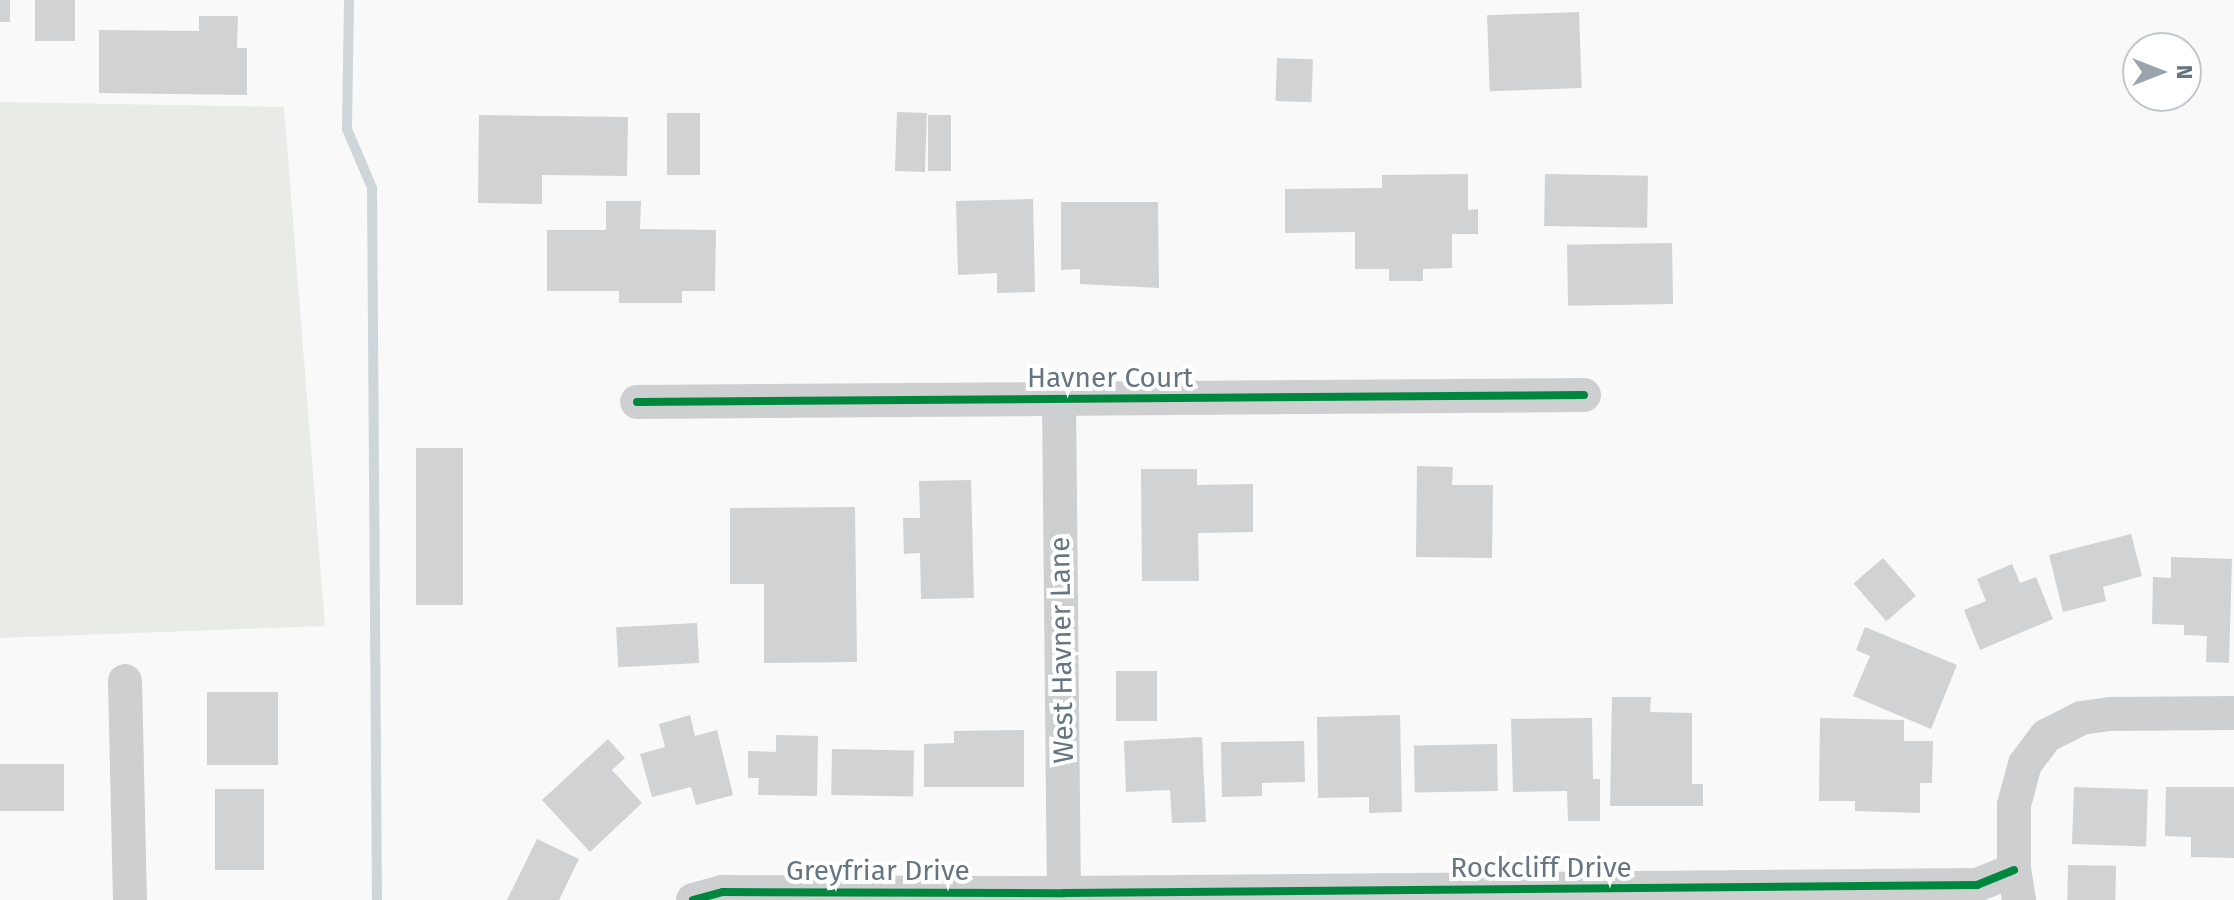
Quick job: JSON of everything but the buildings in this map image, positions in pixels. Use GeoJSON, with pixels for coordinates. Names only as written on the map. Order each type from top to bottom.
{"type":"FeatureCollection","features":[{"type":"Feature","properties":{"kind":"street","name":"Havner Court"},"geometry":{"type":"LineString","coordinates":[[637,402],[1584,395]]}},
{"type":"Feature","properties":{"kind":"street","name":"West Havner Lane"},"geometry":{"type":"LineString","coordinates":[[1059,400],[1064,897]]}},
{"type":"Feature","properties":{"kind":"street"},"geometry":{"type":"LineString","coordinates":[[125,681],[130,900]]}},
{"type":"Feature","properties":{"kind":"street","name":"Rockcliff Drive"},"geometry":{"type":"LineString","coordinates":[[1064,897],[1496,895],[2017,885],[2014,805],[2018,784],[2035,748],[2060,726],[2081,718],[2110,714],[2234,713]]}},
{"type":"Feature","properties":{"kind":"street","name":"Greyfriar Drive"},"geometry":{"type":"LineString","coordinates":[[693,900],[723,892],[1064,897]]}},
{"type":"Feature","properties":{"kind":"shaded area"},"geometry":{"type":"Polygon","coordinates":[[[0,102],[284,107],[325,626],[0,638],[0,102]]]}},
{"type":"Feature","properties":{"kind":"waterway"},"geometry":{"type":"LineString","coordinates":[[349,0],[347,129],[372,188],[377,900]]}},
{"type":"Feature","properties":{"kind":"cycle path"},"geometry":{"type":"LineString","coordinates":[[637,402],[1584,395]]}},
{"type":"Feature","properties":{"kind":"cycle path"},"geometry":{"type":"LineString","coordinates":[[693,900],[723,892],[1064,893],[1977,885],[2014,870]]}}]}
